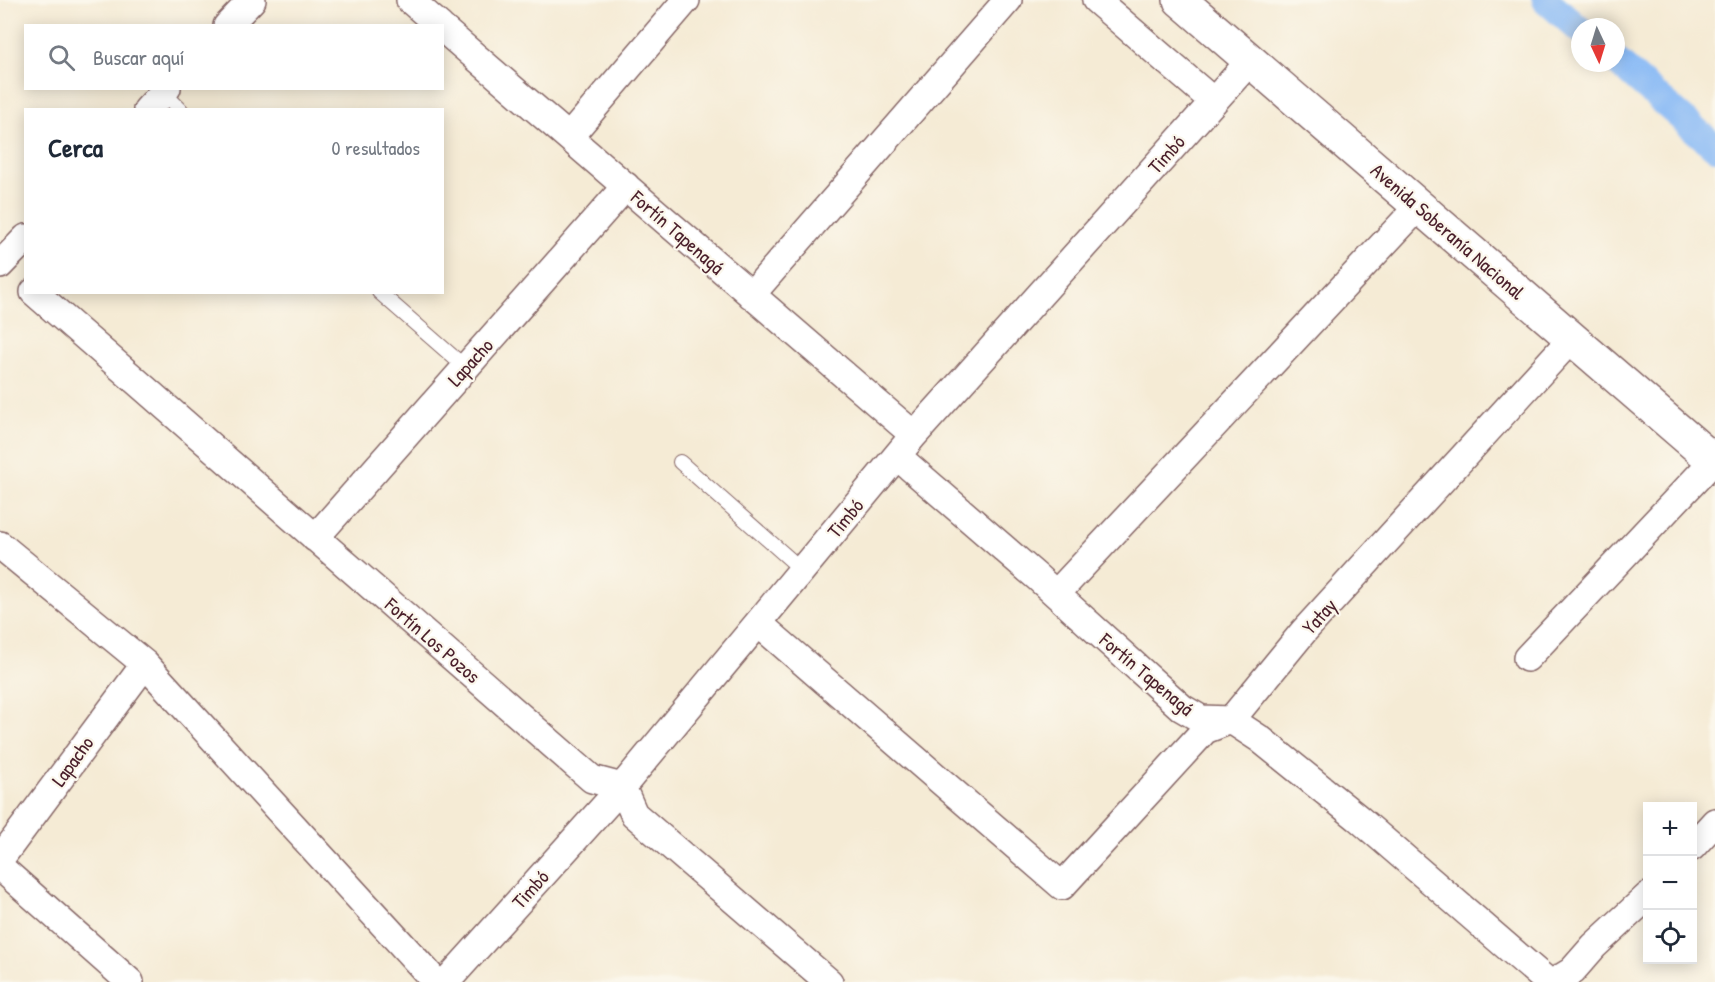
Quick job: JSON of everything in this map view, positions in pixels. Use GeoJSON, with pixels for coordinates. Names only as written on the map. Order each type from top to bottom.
{"type":"FeatureCollection","features":[{"type":"Feature","properties":{"kind":"main road","name":"Avenida Soberanía Nacional"},"geometry":{"type":"LineString","coordinates":[[1180,0],[1714,461]]}},
{"type":"Feature","properties":{"kind":"street"},"geometry":{"type":"LineString","coordinates":[[229,24],[252,0]]}},
{"type":"Feature","properties":{"kind":"street","name":"Fortín Tapenagá"},"geometry":{"type":"LineString","coordinates":[[410,0],[438,24]]}},
{"type":"Feature","properties":{"kind":"street"},"geometry":{"type":"LineString","coordinates":[[569,137],[686,0]]}},
{"type":"Feature","properties":{"kind":"street"},"geometry":{"type":"LineString","coordinates":[[751,296],[1008,0]]}},
{"type":"Feature","properties":{"kind":"street"},"geometry":{"type":"LineString","coordinates":[[1096,0],[1213,100]]}},
{"type":"Feature","properties":{"kind":"street","name":"Fortín Tapenagá"},"geometry":{"type":"LineString","coordinates":[[444,30],[914,435]]}},
{"type":"Feature","properties":{"kind":"street","name":"Timbó"},"geometry":{"type":"LineString","coordinates":[[446,982],[622,787],[914,435],[1250,60]]}},
{"type":"Feature","properties":{"kind":"street","name":"Lapacho"},"geometry":{"type":"LineString","coordinates":[[315,538],[626,186]]}},
{"type":"Feature","properties":{"kind":"street"},"geometry":{"type":"LineString","coordinates":[[1056,594],[1419,206]]}},
{"type":"Feature","properties":{"kind":"street"},"geometry":{"type":"LineString","coordinates":[[24,240],[0,264],[24,283]]}},
{"type":"Feature","properties":{"kind":"street","name":"Fortín Los Pozos"},"geometry":{"type":"LineString","coordinates":[[36,294],[592,779],[622,787]]}},
{"type":"Feature","properties":{"kind":"street","name":"Yatay"},"geometry":{"type":"LineString","coordinates":[[758,623],[1062,886],[1205,730],[1232,720],[1304,631],[1572,338]]}},
{"type":"Feature","properties":{"kind":"street","name":"Fortín Tapenagá"},"geometry":{"type":"LineString","coordinates":[[897,456],[1056,594],[1182,708],[1201,719],[1232,720]]}},
{"type":"Feature","properties":{"kind":"street"},"geometry":{"type":"LineString","coordinates":[[1527,658],[1714,461]]}},
{"type":"Feature","properties":{"kind":"street"},"geometry":{"type":"LineString","coordinates":[[0,545],[145,663],[436,982]]}},
{"type":"Feature","properties":{"kind":"street","name":"Lapacho"},"geometry":{"type":"LineString","coordinates":[[0,859],[145,663]]}},
{"type":"Feature","properties":{"kind":"street"},"geometry":{"type":"LineString","coordinates":[[1232,720],[1260,739],[1358,818],[1548,982]]}},
{"type":"Feature","properties":{"kind":"street"},"geometry":{"type":"LineString","coordinates":[[622,787],[634,814],[829,982]]}},
{"type":"Feature","properties":{"kind":"street"},"geometry":{"type":"LineString","coordinates":[[1697,842],[1715,822]]}},
{"type":"Feature","properties":{"kind":"street"},"geometry":{"type":"LineString","coordinates":[[0,867],[130,982]]}},
{"type":"Feature","properties":{"kind":"street"},"geometry":{"type":"LineString","coordinates":[[1554,982],[1572,971],[1594,946],[1643,900]]}},
{"type":"Feature","properties":{"kind":"lane"},"geometry":{"type":"LineString","coordinates":[[381,294],[466,368]]}},
{"type":"Feature","properties":{"kind":"lane"},"geometry":{"type":"LineString","coordinates":[[680,462],[802,570]]}},
{"type":"Feature","properties":{"kind":"waterway"},"geometry":{"type":"LineString","coordinates":[[1546,0],[1571,22]]}},
{"type":"Feature","properties":{"kind":"waterway"},"geometry":{"type":"LineString","coordinates":[[1625,69],[1715,147]]}}]}
